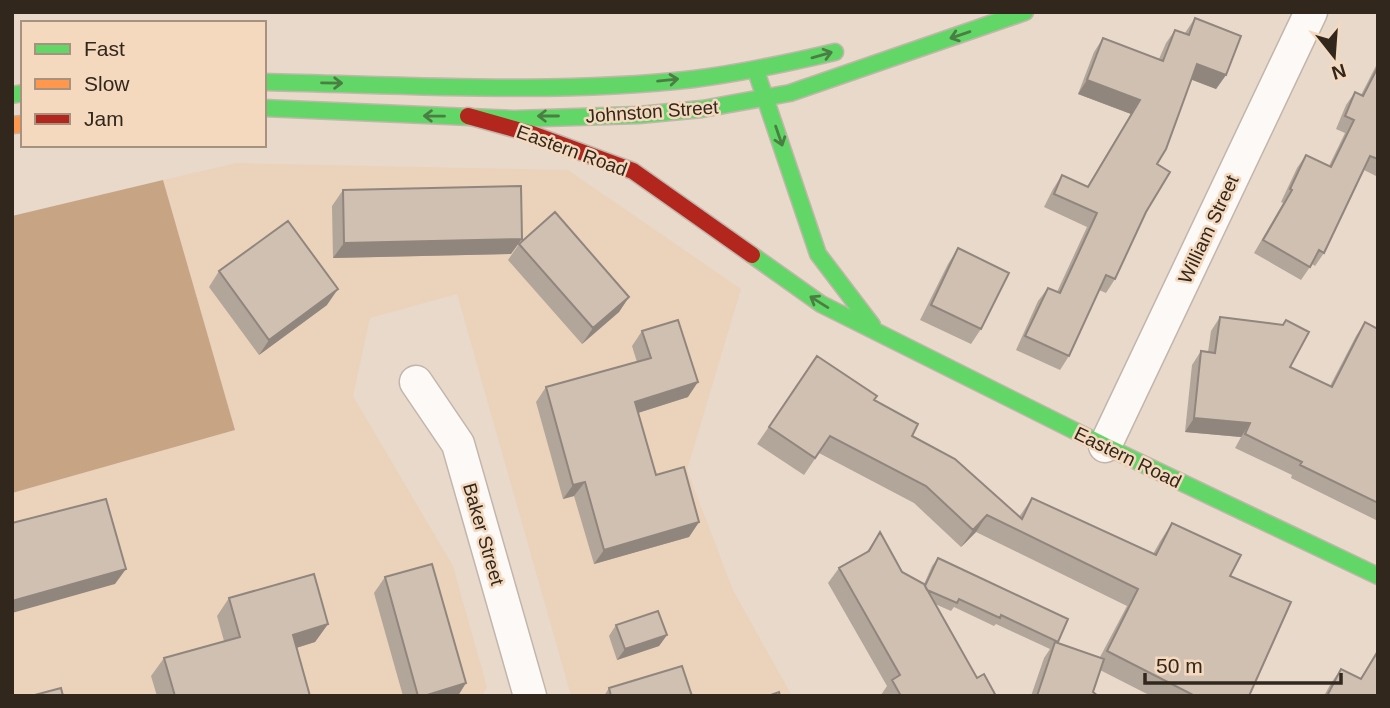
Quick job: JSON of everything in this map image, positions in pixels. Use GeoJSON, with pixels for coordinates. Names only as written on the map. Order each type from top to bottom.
{"type":"FeatureCollection","features":[{"type":"Feature","properties":{"kind":"main road","name":"Johnston Street"},"geometry":{"type":"LineString","coordinates":[[266,108],[468,116],[598,117],[719,107],[766,99],[821,83],[1025,12]]}},
{"type":"Feature","properties":{"kind":"main road","name":"Johnston Street"},"geometry":{"type":"LineString","coordinates":[[266,82],[600,87],[756,72],[850,48]]}},
{"type":"Feature","properties":{"kind":"main road","name":"Eastern Road"},"geometry":{"type":"LineString","coordinates":[[756,72],[818,254],[880,334]]}},
{"type":"Feature","properties":{"kind":"main road","name":"Eastern Road"},"geometry":{"type":"LineString","coordinates":[[468,116],[532,134],[633,171],[821,304],[1105,446],[1378,576]]}},
{"type":"Feature","properties":{"kind":"street","name":"William Street"},"geometry":{"type":"LineString","coordinates":[[1105,446],[1311,12]]}},
{"type":"Feature","properties":{"kind":"street","name":"Baker Street"},"geometry":{"type":"LineString","coordinates":[[416,382],[458,444],[530,696]]}},
{"type":"Feature","properties":{"kind":"shaded area"},"geometry":{"type":"Polygon","coordinates":[[[236,163],[568,170],[741,289],[687,470],[733,590],[792,696],[571,696],[457,294],[370,318],[353,396],[453,566],[487,687],[482,696],[12,696],[12,493],[235,430],[163,180],[236,163]]]}},
{"type":"Feature","properties":{"kind":"shaded area"},"geometry":{"type":"Polygon","coordinates":[[[163,180],[235,430],[12,493],[12,216],[163,180]]]}},
{"type":"Feature","properties":{"kind":"building"},"geometry":{"type":"Polygon","coordinates":[[[1195,18],[1241,36],[1226,75],[1197,64],[1166,149],[1157,164],[1170,172],[1146,212],[1115,279],[1106,275],[1069,356],[1025,336],[1048,288],[1060,293],[1097,213],[1054,194],[1062,175],[1088,187],[1140,100],[1087,80],[1103,38],[1163,61],[1175,30],[1189,35],[1195,18]]]}},
{"type":"Feature","properties":{"kind":"building"},"geometry":{"type":"Polygon","coordinates":[[[1378,67],[1378,159],[1370,156],[1324,253],[1319,250],[1310,267],[1263,240],[1292,190],[1290,189],[1306,155],[1331,167],[1354,120],[1345,116],[1355,92],[1363,96],[1378,67]]]}},
{"type":"Feature","properties":{"kind":"building"},"geometry":{"type":"Polygon","coordinates":[[[521,186],[522,239],[344,243],[343,190],[521,186]]]}},
{"type":"Feature","properties":{"kind":"building"},"geometry":{"type":"Polygon","coordinates":[[[555,212],[629,297],[593,328],[519,244],[555,212]]]}},
{"type":"Feature","properties":{"kind":"building"},"geometry":{"type":"Polygon","coordinates":[[[288,221],[338,289],[269,340],[219,271],[288,221]]]}},
{"type":"Feature","properties":{"kind":"building"},"geometry":{"type":"Polygon","coordinates":[[[958,248],[1009,273],[981,329],[931,305],[958,248]]]}},
{"type":"Feature","properties":{"kind":"building"},"geometry":{"type":"Polygon","coordinates":[[[1220,317],[1283,325],[1286,320],[1309,332],[1290,367],[1332,387],[1365,322],[1378,329],[1378,503],[1300,465],[1302,462],[1245,434],[1250,423],[1194,418],[1201,351],[1215,353],[1220,317]]]}},
{"type":"Feature","properties":{"kind":"building"},"geometry":{"type":"Polygon","coordinates":[[[678,320],[698,382],[635,402],[656,475],[684,467],[699,522],[604,550],[585,482],[573,485],[546,387],[651,358],[642,331],[678,320]]]}},
{"type":"Feature","properties":{"kind":"building"},"geometry":{"type":"Polygon","coordinates":[[[817,356],[877,396],[874,400],[918,424],[912,436],[955,459],[1022,519],[1032,498],[1156,555],[1172,523],[1241,555],[1230,576],[1291,602],[1249,696],[1195,696],[1107,651],[1138,589],[987,515],[973,530],[926,486],[830,436],[815,458],[769,427],[817,356]]]}},
{"type":"Feature","properties":{"kind":"building"},"geometry":{"type":"Polygon","coordinates":[[[106,499],[126,569],[12,601],[12,523],[106,499]]]}},
{"type":"Feature","properties":{"kind":"building"},"geometry":{"type":"Polygon","coordinates":[[[880,532],[902,572],[924,584],[977,678],[984,674],[996,696],[901,696],[892,680],[900,675],[839,568],[869,551],[880,532]]]}},
{"type":"Feature","properties":{"kind":"building"},"geometry":{"type":"Polygon","coordinates":[[[938,558],[1068,619],[1058,642],[1001,615],[1000,618],[959,599],[957,603],[927,590],[925,586],[938,558]]]}},
{"type":"Feature","properties":{"kind":"building"},"geometry":{"type":"Polygon","coordinates":[[[432,564],[466,683],[418,696],[385,577],[432,564]]]}},
{"type":"Feature","properties":{"kind":"building"},"geometry":{"type":"Polygon","coordinates":[[[314,574],[328,624],[293,635],[310,696],[175,696],[164,658],[240,637],[229,598],[314,574]]]}},
{"type":"Feature","properties":{"kind":"building"},"geometry":{"type":"Polygon","coordinates":[[[658,611],[667,635],[625,649],[616,625],[658,611]]]}},
{"type":"Feature","properties":{"kind":"building"},"geometry":{"type":"Polygon","coordinates":[[[1055,642],[1104,659],[1093,692],[1098,696],[1037,696],[1055,642]]]}},
{"type":"Feature","properties":{"kind":"building"},"geometry":{"type":"Polygon","coordinates":[[[1378,651],[1378,696],[1327,696],[1341,669],[1361,679],[1378,651]]]}},
{"type":"Feature","properties":{"kind":"building"},"geometry":{"type":"Polygon","coordinates":[[[682,666],[692,696],[611,696],[609,688],[682,666]]]}},
{"type":"Feature","properties":{"kind":"building"},"geometry":{"type":"Polygon","coordinates":[[[61,688],[63,696],[31,696],[61,688]]]}},
{"type":"Feature","properties":{"kind":"traffic: fast"},"geometry":{"type":"LineString","coordinates":[[266,108],[514,119],[639,115],[702,109],[790,93],[1025,12]]}},
{"type":"Feature","properties":{"kind":"traffic: fast"},"geometry":{"type":"LineString","coordinates":[[266,82],[479,88],[587,87],[730,74],[835,52]]}},
{"type":"Feature","properties":{"kind":"traffic: fast"},"geometry":{"type":"LineString","coordinates":[[757,74],[818,254],[872,325]]}},
{"type":"Feature","properties":{"kind":"traffic: fast"},"geometry":{"type":"LineString","coordinates":[[12,95],[21,93]]}},
{"type":"Feature","properties":{"kind":"traffic: fast"},"geometry":{"type":"LineString","coordinates":[[752,255],[821,304],[1105,446],[1378,576]]}},
{"type":"Feature","properties":{"kind":"traffic: slow"},"geometry":{"type":"LineString","coordinates":[[12,125],[21,124]]}},
{"type":"Feature","properties":{"kind":"traffic: jam"},"geometry":{"type":"LineString","coordinates":[[468,116],[532,134],[633,171],[752,255]]}}]}
